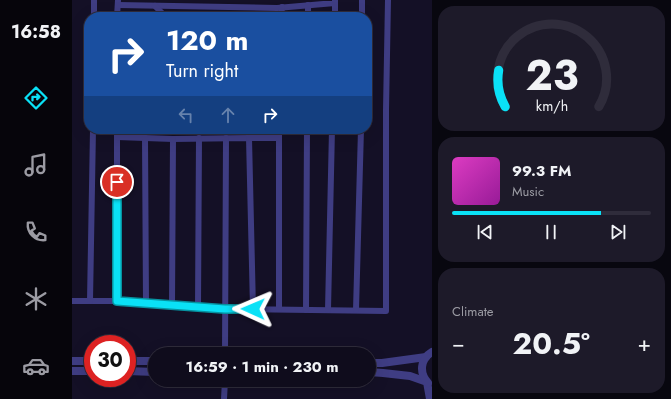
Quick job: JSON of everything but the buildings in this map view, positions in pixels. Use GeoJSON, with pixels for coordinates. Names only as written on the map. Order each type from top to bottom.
{"type":"FeatureCollection","features":[{"type":"Feature","properties":{"kind":"street"},"geometry":{"type":"LineString","coordinates":[[94,0],[94,12]]}},
{"type":"Feature","properties":{"kind":"street"},"geometry":{"type":"LineString","coordinates":[[362,0],[362,12]]}},
{"type":"Feature","properties":{"kind":"street"},"geometry":{"type":"LineString","coordinates":[[72,301],[117,301],[225,309],[386,311],[386,110],[388,0]]}},
{"type":"Feature","properties":{"kind":"street"},"geometry":{"type":"LineString","coordinates":[[118,3],[154,6],[282,7],[335,1],[335,12]]}},
{"type":"Feature","properties":{"kind":"street"},"geometry":{"type":"LineString","coordinates":[[308,5],[308,12]]}},
{"type":"Feature","properties":{"kind":"street"},"geometry":{"type":"LineString","coordinates":[[154,6],[161,12]]}},
{"type":"Feature","properties":{"kind":"street"},"geometry":{"type":"LineString","coordinates":[[282,7],[282,12]]}},
{"type":"Feature","properties":{"kind":"street"},"geometry":{"type":"LineString","coordinates":[[90,301],[93,134]]}},
{"type":"Feature","properties":{"kind":"street"},"geometry":{"type":"LineString","coordinates":[[279,134],[279,309]]}},
{"type":"Feature","properties":{"kind":"street"},"geometry":{"type":"LineString","coordinates":[[306,310],[307,134]]}},
{"type":"Feature","properties":{"kind":"street"},"geometry":{"type":"LineString","coordinates":[[328,310],[332,134]]}},
{"type":"Feature","properties":{"kind":"street"},"geometry":{"type":"LineString","coordinates":[[356,310],[361,134]]}},
{"type":"Feature","properties":{"kind":"street"},"geometry":{"type":"LineString","coordinates":[[117,301],[117,137],[173,139],[279,138]]}},
{"type":"Feature","properties":{"kind":"street"},"geometry":{"type":"LineString","coordinates":[[145,138],[146,303]]}},
{"type":"Feature","properties":{"kind":"street"},"geometry":{"type":"LineString","coordinates":[[198,307],[199,138]]}},
{"type":"Feature","properties":{"kind":"street"},"geometry":{"type":"LineString","coordinates":[[225,347],[226,138]]}},
{"type":"Feature","properties":{"kind":"street"},"geometry":{"type":"LineString","coordinates":[[249,138],[253,309]]}},
{"type":"Feature","properties":{"kind":"street"},"geometry":{"type":"LineString","coordinates":[[172,305],[173,139]]}},
{"type":"Feature","properties":{"kind":"street"},"geometry":{"type":"LineString","coordinates":[[376,363],[429,354]]}},
{"type":"Feature","properties":{"kind":"street"},"geometry":{"type":"LineString","coordinates":[[429,354],[423,361],[422,372],[424,378],[429,384],[430,399]]}},
{"type":"Feature","properties":{"kind":"street"},"geometry":{"type":"LineString","coordinates":[[72,360],[84,361]]}},
{"type":"Feature","properties":{"kind":"street"},"geometry":{"type":"LineString","coordinates":[[136,361],[148,361]]}},
{"type":"Feature","properties":{"kind":"street"},"geometry":{"type":"LineString","coordinates":[[72,371],[84,371]]}},
{"type":"Feature","properties":{"kind":"street"},"geometry":{"type":"LineString","coordinates":[[136,371],[148,372]]}},
{"type":"Feature","properties":{"kind":"street"},"geometry":{"type":"LineString","coordinates":[[376,372],[410,376],[429,384]]}},
{"type":"Feature","properties":{"kind":"street"},"geometry":{"type":"LineString","coordinates":[[224,399],[225,387]]}},
{"type":"Feature","properties":{"kind":"route"},"geometry":{"type":"LineString","coordinates":[[117,182],[117,301],[225,309],[253,309]]}}]}
